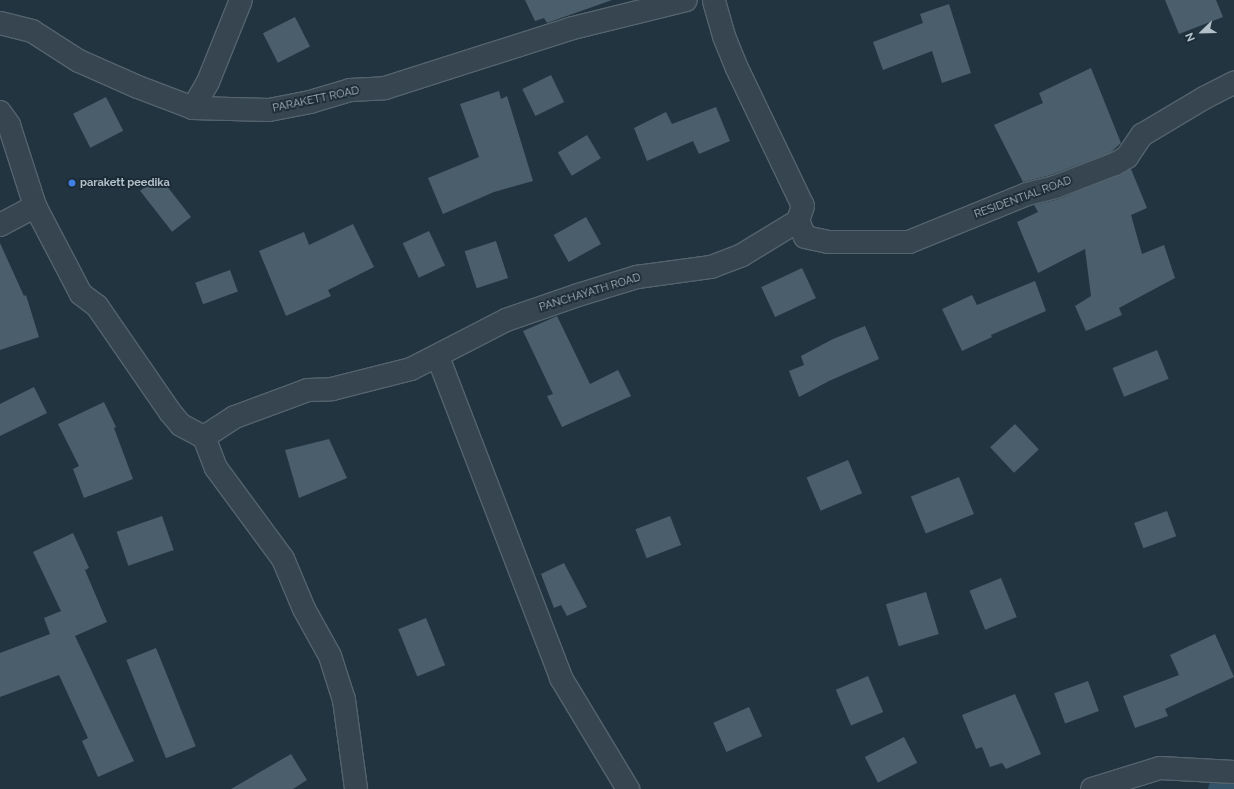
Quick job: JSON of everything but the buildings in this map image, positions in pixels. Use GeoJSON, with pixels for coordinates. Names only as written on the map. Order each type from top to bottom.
{"type":"FeatureCollection","features":[{"type":"Feature","properties":{"kind":"street"},"geometry":{"type":"LineString","coordinates":[[192,108],[208,82],[242,0]]}},
{"type":"Feature","properties":{"kind":"street","name":"PARAKETT ROAD"},"geometry":{"type":"LineString","coordinates":[[0,23],[32,31],[79,61],[138,87],[192,108],[269,110],[310,102],[350,90],[385,88],[573,28],[686,0]]}},
{"type":"Feature","properties":{"kind":"street"},"geometry":{"type":"LineString","coordinates":[[714,0],[724,36],[736,66],[802,206],[798,221]]}},
{"type":"Feature","properties":{"kind":"street","name":"RESIDENTIAL ROAD"},"geometry":{"type":"LineString","coordinates":[[798,221],[805,237],[828,242],[909,242],[1027,194],[1055,187],[1115,164],[1127,157],[1142,135],[1204,98],[1234,83]]}},
{"type":"Feature","properties":{"kind":"street"},"geometry":{"type":"LineString","coordinates":[[0,112],[10,125],[35,206],[81,294],[97,306],[170,412],[181,424],[204,437],[216,468],[284,559],[304,609],[330,656],[344,700],[356,789]]}},
{"type":"Feature","properties":{"kind":"street"},"geometry":{"type":"LineString","coordinates":[[0,225],[35,206]]}},
{"type":"Feature","properties":{"kind":"street","name":"PANCHAYATH ROAD"},"geometry":{"type":"LineString","coordinates":[[204,437],[235,417],[308,390],[332,389],[377,379],[411,369],[438,357],[474,335],[506,320],[578,295],[637,277],[677,273],[717,264],[742,255],[798,221]]}},
{"type":"Feature","properties":{"kind":"street"},"geometry":{"type":"LineString","coordinates":[[438,357],[561,678],[628,789]]}},
{"type":"Feature","properties":{"kind":"street"},"geometry":{"type":"LineString","coordinates":[[1092,789],[1160,768],[1234,772]]}},
{"type":"Feature","properties":{"kind":"waterway"},"geometry":{"type":"LineString","coordinates":[[1220,789],[1234,787]]}},
{"type":"Feature","properties":{"kind":"place","name":"parakett peedika"},"geometry":{"type":"Point","coordinates":[72,183]}}]}
